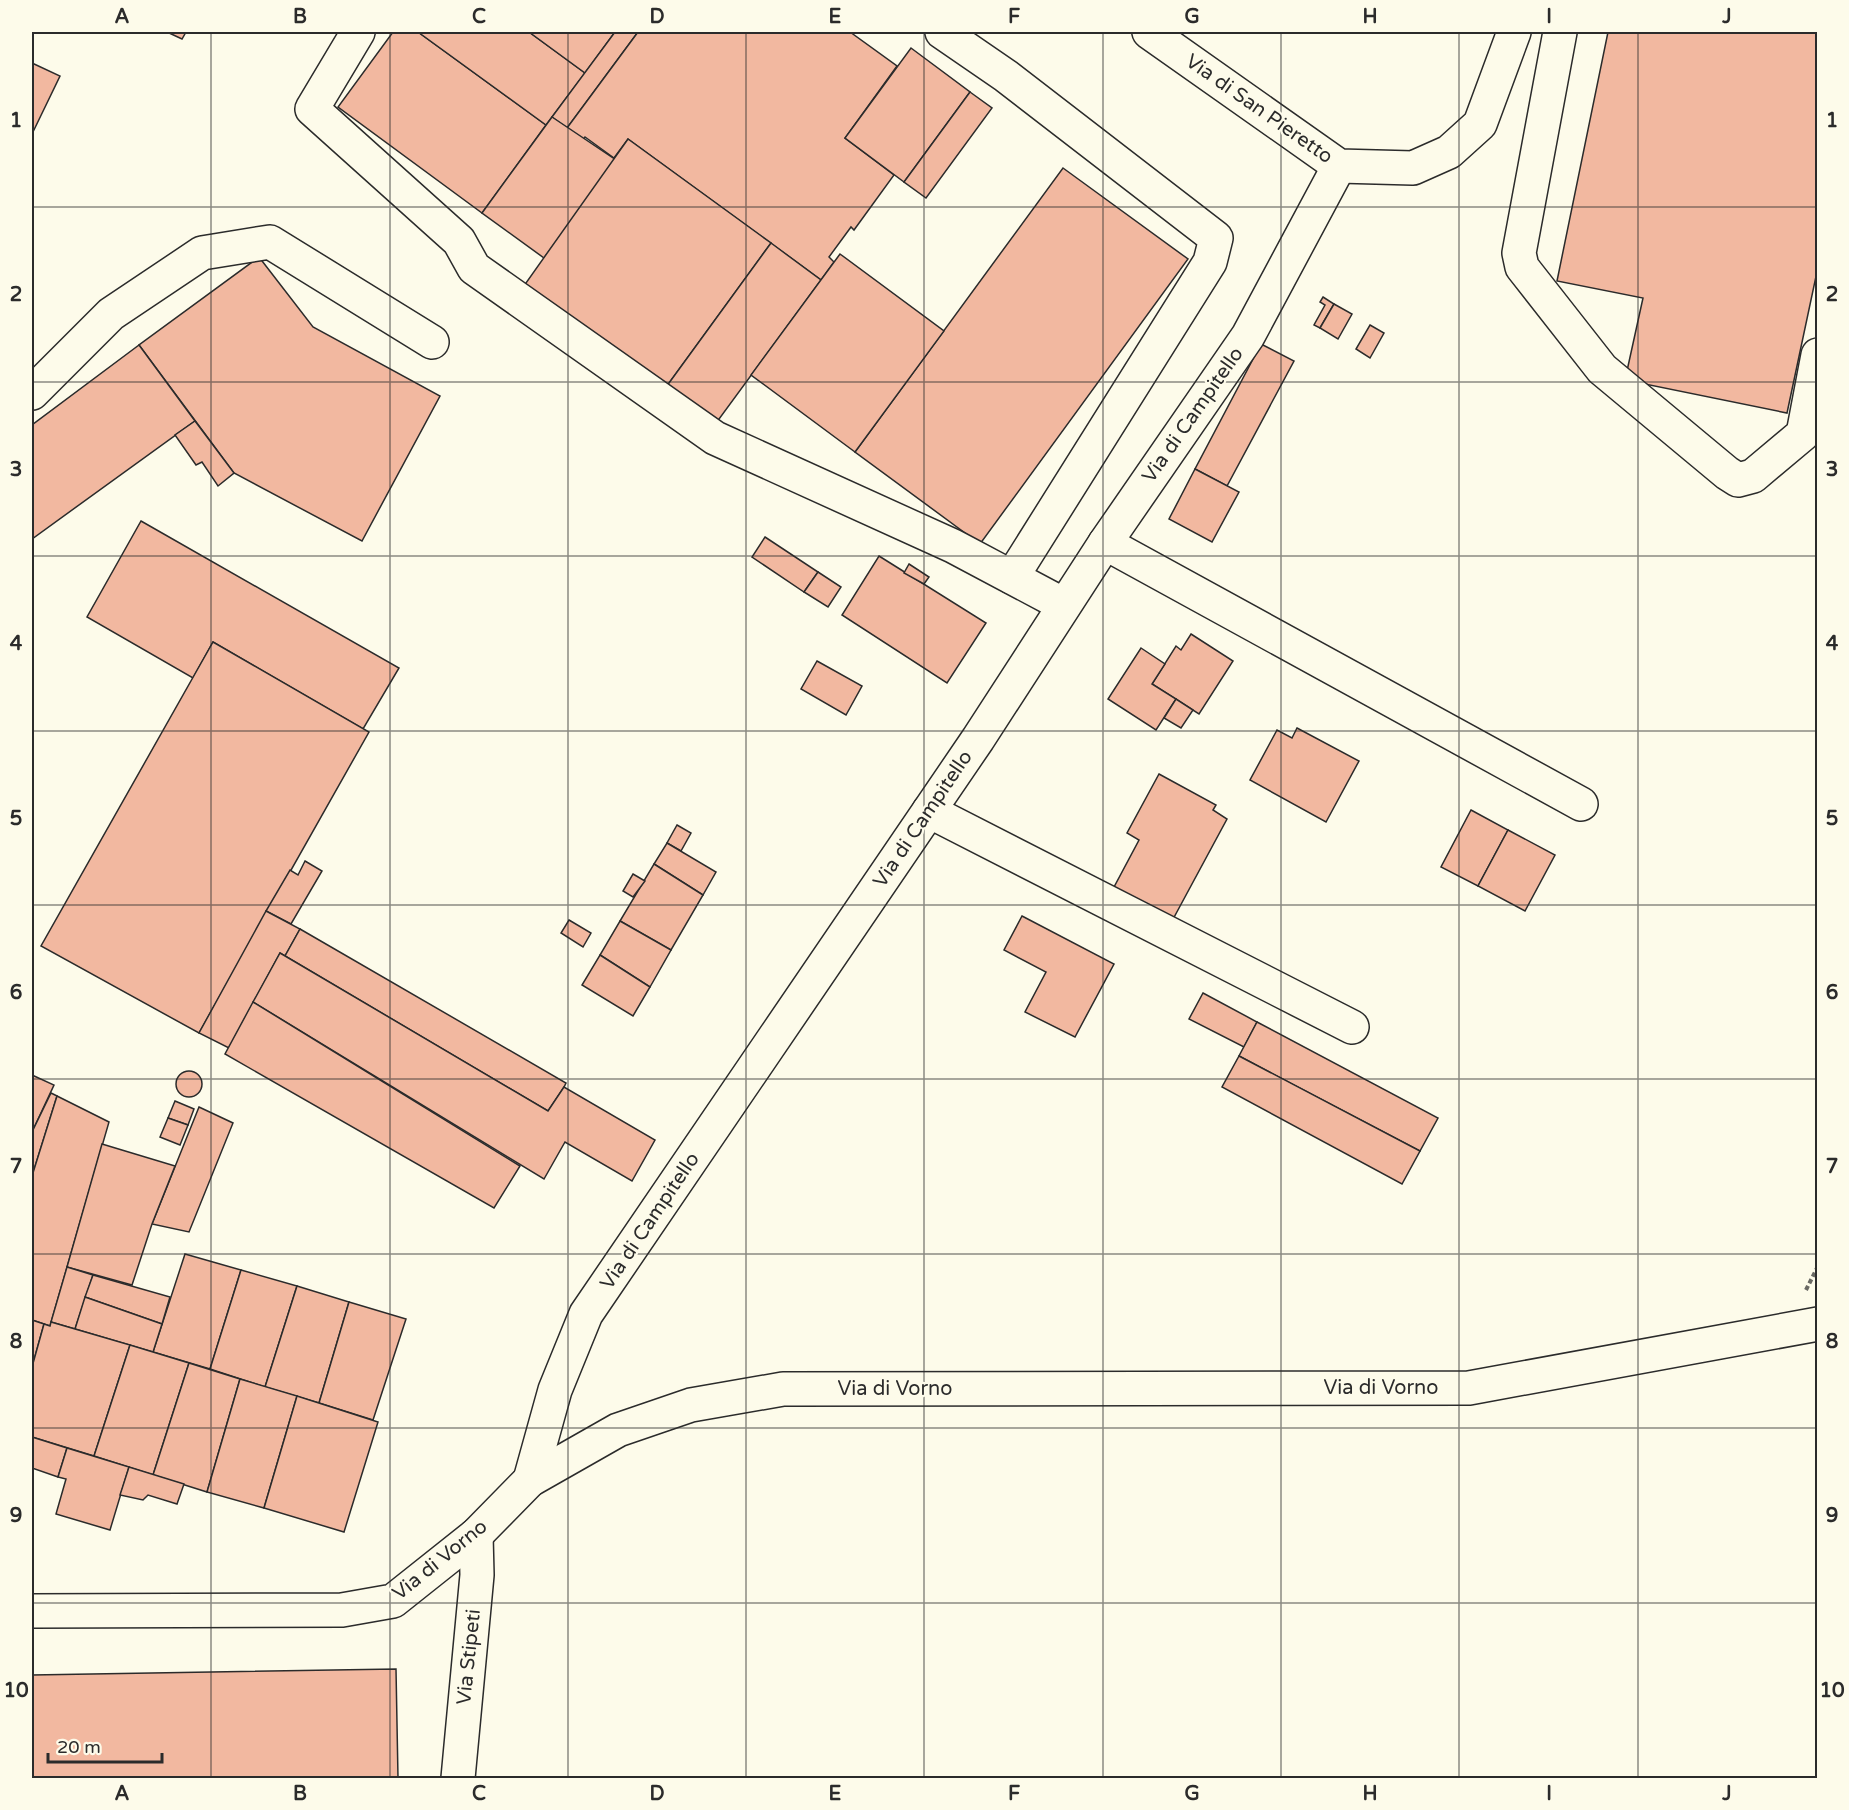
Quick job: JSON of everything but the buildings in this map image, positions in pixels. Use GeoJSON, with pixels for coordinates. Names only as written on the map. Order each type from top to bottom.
{"type":"FeatureCollection","features":[{"type":"Feature","properties":{"kind":"street"},"geometry":{"type":"LineString","coordinates":[[358,32],[312,109],[459,241],[474,268],[715,438],[953,546],[1064,605]]}},
{"type":"Feature","properties":{"kind":"street"},"geometry":{"type":"LineString","coordinates":[[942,32],[1006,76],[1216,238],[1210,262],[1012,577]]}},
{"type":"Feature","properties":{"kind":"street","name":"Via di San Pieretto"},"geometry":{"type":"LineString","coordinates":[[1149,32],[1339,166],[1413,168],[1449,152],[1479,124],[1514,32]]}},
{"type":"Feature","properties":{"kind":"street"},"geometry":{"type":"LineString","coordinates":[[1560,32],[1519,253],[1522,267],[1602,369],[1726,473],[1738,480],[1753,476],[1803,434],[1818,355]]}},
{"type":"Feature","properties":{"kind":"street","name":"Via di Campitello"},"geometry":{"type":"LineString","coordinates":[[530,1480],[555,1390],[586,1314],[928,812],[1105,543],[1248,336],[1339,166]]}},
{"type":"Feature","properties":{"kind":"street"},"geometry":{"type":"LineString","coordinates":[[32,393],[111,314],[202,253],[270,242],[432,342]]}},
{"type":"Feature","properties":{"kind":"street"},"geometry":{"type":"LineString","coordinates":[[1105,543],[1581,804]]}},
{"type":"Feature","properties":{"kind":"street"},"geometry":{"type":"LineString","coordinates":[[928,812],[1352,1027]]}},
{"type":"Feature","properties":{"kind":"street","name":"Via di Vorno"},"geometry":{"type":"LineString","coordinates":[[32,1611],[342,1610],[393,1601],[476,1535],[530,1480],[618,1430],[691,1405],[783,1389],[1469,1388],[1818,1324]]}},
{"type":"Feature","properties":{"kind":"street","name":"Via Stipeti"},"geometry":{"type":"LineString","coordinates":[[458,1779],[477,1575],[476,1535]]}}]}
